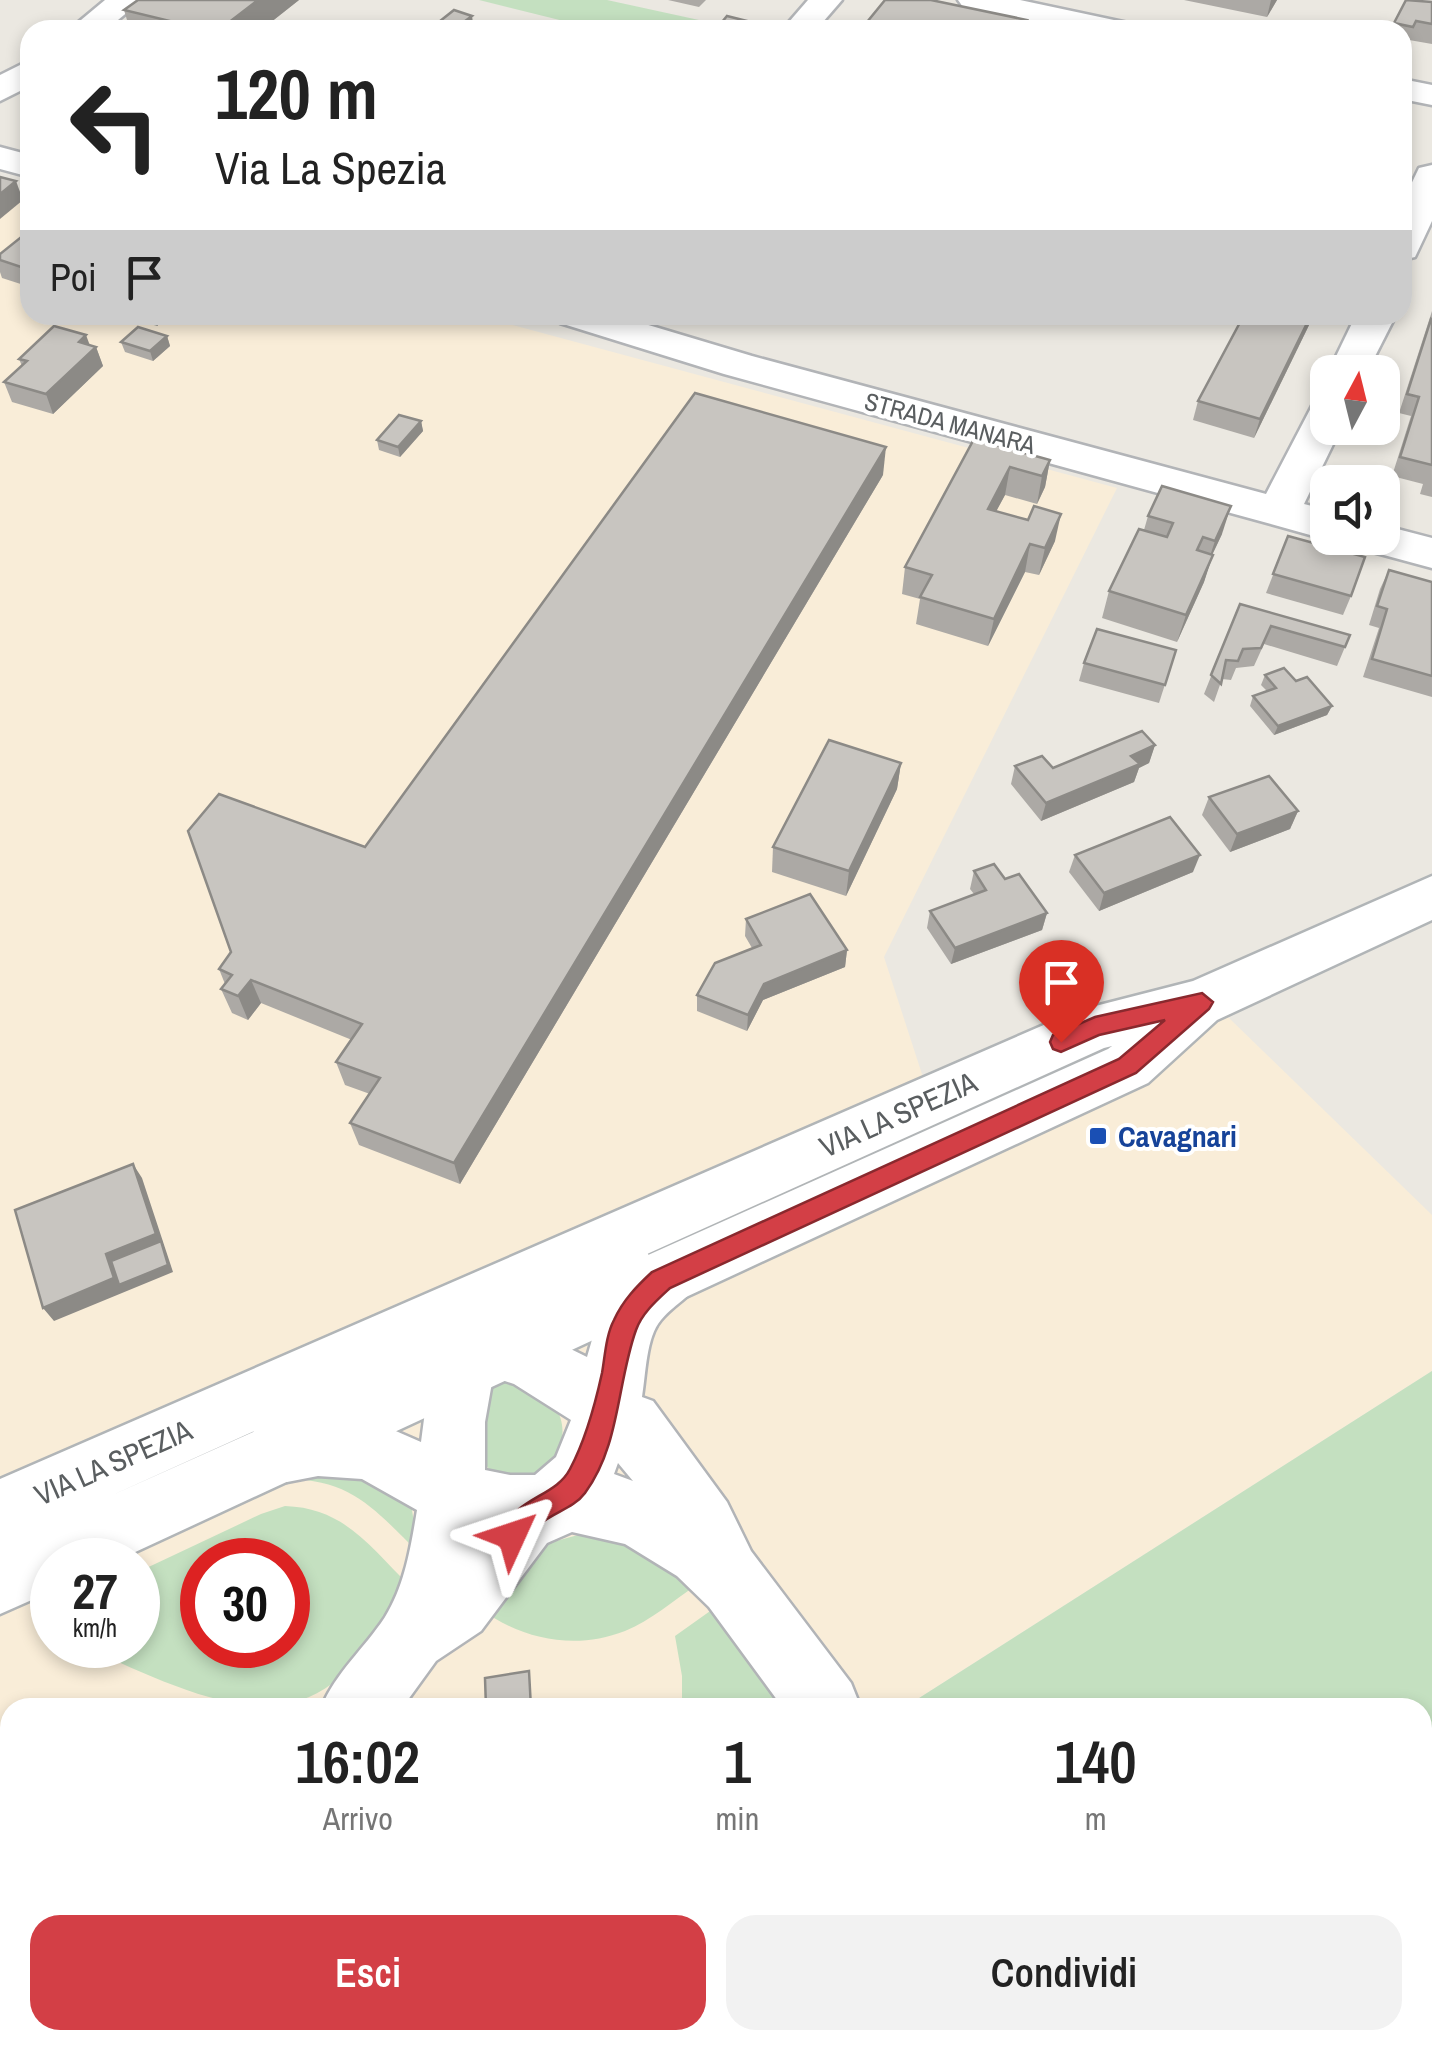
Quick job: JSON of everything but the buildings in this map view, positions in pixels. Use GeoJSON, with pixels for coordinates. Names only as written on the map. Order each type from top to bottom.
{"type":"FeatureCollection","features":[{"type":"Feature","properties":{"kind":"street"},"geometry":{"type":"LineString","coordinates":[[98,20],[126,0]]}},
{"type":"Feature","properties":{"kind":"street"},"geometry":{"type":"LineString","coordinates":[[807,20],[826,0]]}},
{"type":"Feature","properties":{"kind":"street"},"geometry":{"type":"LineString","coordinates":[[974,0],[1069,20]]}},
{"type":"Feature","properties":{"kind":"street"},"geometry":{"type":"LineString","coordinates":[[1412,225],[1432,176]]}},
{"type":"Feature","properties":{"kind":"street","name":"STRADA MANARA"},"geometry":{"type":"LineString","coordinates":[[606,325],[738,366],[1310,520]]}},
{"type":"Feature","properties":{"kind":"street"},"geometry":{"type":"LineString","coordinates":[[1356,355],[1371,325]]}},
{"type":"Feature","properties":{"kind":"street"},"geometry":{"type":"LineString","coordinates":[[1278,512],[1312,445]]}},
{"type":"Feature","properties":{"kind":"street"},"geometry":{"type":"LineString","coordinates":[[1400,545],[1432,553]]}},
{"type":"Feature","properties":{"kind":"street","name":"VIA LA SPEZIA"},"geometry":{"type":"LineString","coordinates":[[0,1512],[226,1412],[1128,1066],[1202,1002],[1432,897]]}},
{"type":"Feature","properties":{"kind":"street","name":"VIA LA SPEZIA"},"geometry":{"type":"LineString","coordinates":[[0,1580],[482,1354],[664,1247]]}},
{"type":"Feature","properties":{"kind":"street","name":"VIA LA SPEZIA"},"geometry":{"type":"LineString","coordinates":[[433,1604],[619,1340],[664,1247]]}},
{"type":"Feature","properties":{"kind":"street","name":"VIA LA SPEZIA"},"geometry":{"type":"LineString","coordinates":[[226,1412],[293,1413],[434,1350],[456,1344],[482,1354],[540,1364],[540,1449],[571,1499],[634,1513],[664,1528],[718,1567],[732,1583]]}},
{"type":"Feature","properties":{"kind":"street","name":"VIA LA SPEZIA"},"geometry":{"type":"LineString","coordinates":[[482,1354],[453,1410],[704,1525],[732,1583]]}},
{"type":"Feature","properties":{"kind":"street","name":"VIA LA SPEZIA"},"geometry":{"type":"LineString","coordinates":[[273,1455],[318,1444],[350,1445],[383,1454],[540,1449]]}},
{"type":"Feature","properties":{"kind":"street"},"geometry":{"type":"LineString","coordinates":[[363,1698],[433,1604],[502,1554],[524,1520],[540,1449]]}},
{"type":"Feature","properties":{"kind":"street"},"geometry":{"type":"LineString","coordinates":[[732,1583],[818,1698]]}},
{"type":"Feature","properties":{"kind":"shaded area"},"geometry":{"type":"Polygon","coordinates":[[[0,186],[20,191],[20,325],[513,325],[1117,488],[884,957],[931,1102],[1195,985],[1432,1215],[1432,1371],[919,1698],[0,1698],[0,186]]]}},
{"type":"Feature","properties":{"kind":"green space"},"geometry":{"type":"Polygon","coordinates":[[[479,0],[607,0],[699,20],[560,20],[479,0]]]}},
{"type":"Feature","properties":{"kind":"green space"},"geometry":{"type":"Polygon","coordinates":[[[1432,1371],[1432,1698],[919,1698],[1432,1371]]]}},
{"type":"Feature","properties":{"kind":"green space"},"geometry":{"type":"Polygon","coordinates":[[[506,1374],[549,1399],[562,1423],[561,1441],[554,1458],[527,1478],[511,1480],[496,1476],[485,1463],[472,1401],[506,1374]]]}},
{"type":"Feature","properties":{"kind":"green space"},"geometry":{"type":"Polygon","coordinates":[[[358,1468],[411,1504],[419,1553],[361,1500],[330,1485],[288,1479],[358,1468]]]}},
{"type":"Feature","properties":{"kind":"green space"},"geometry":{"type":"Polygon","coordinates":[[[285,1506],[324,1514],[355,1532],[410,1586],[344,1673],[306,1698],[214,1698],[132,1668],[160,1668],[160,1562],[180,1552],[180,1668],[310,1668],[310,1538],[210,1538],[261,1514],[285,1506]]]}},
{"type":"Feature","properties":{"kind":"green space"},"geometry":{"type":"Polygon","coordinates":[[[589,1532],[628,1535],[697,1585],[634,1627],[587,1640],[567,1641],[530,1634],[479,1608],[545,1544],[589,1532]]]}},
{"type":"Feature","properties":{"kind":"green space"},"geometry":{"type":"Polygon","coordinates":[[[713,1609],[777,1698],[682,1698],[675,1636],[713,1609]]]}},
{"type":"Feature","properties":{"kind":"place","name":"Cavagnari"},"geometry":{"type":"Point","coordinates":[1098,1136]}},
{"type":"Feature","properties":{"kind":"route"},"geometry":{"type":"LineString","coordinates":[[512,1536],[531,1514],[570,1491],[579,1480],[607,1411],[624,1325],[630,1312],[661,1280],[1128,1066],[1202,1002],[1095,1027],[1061,1042]]}}]}
